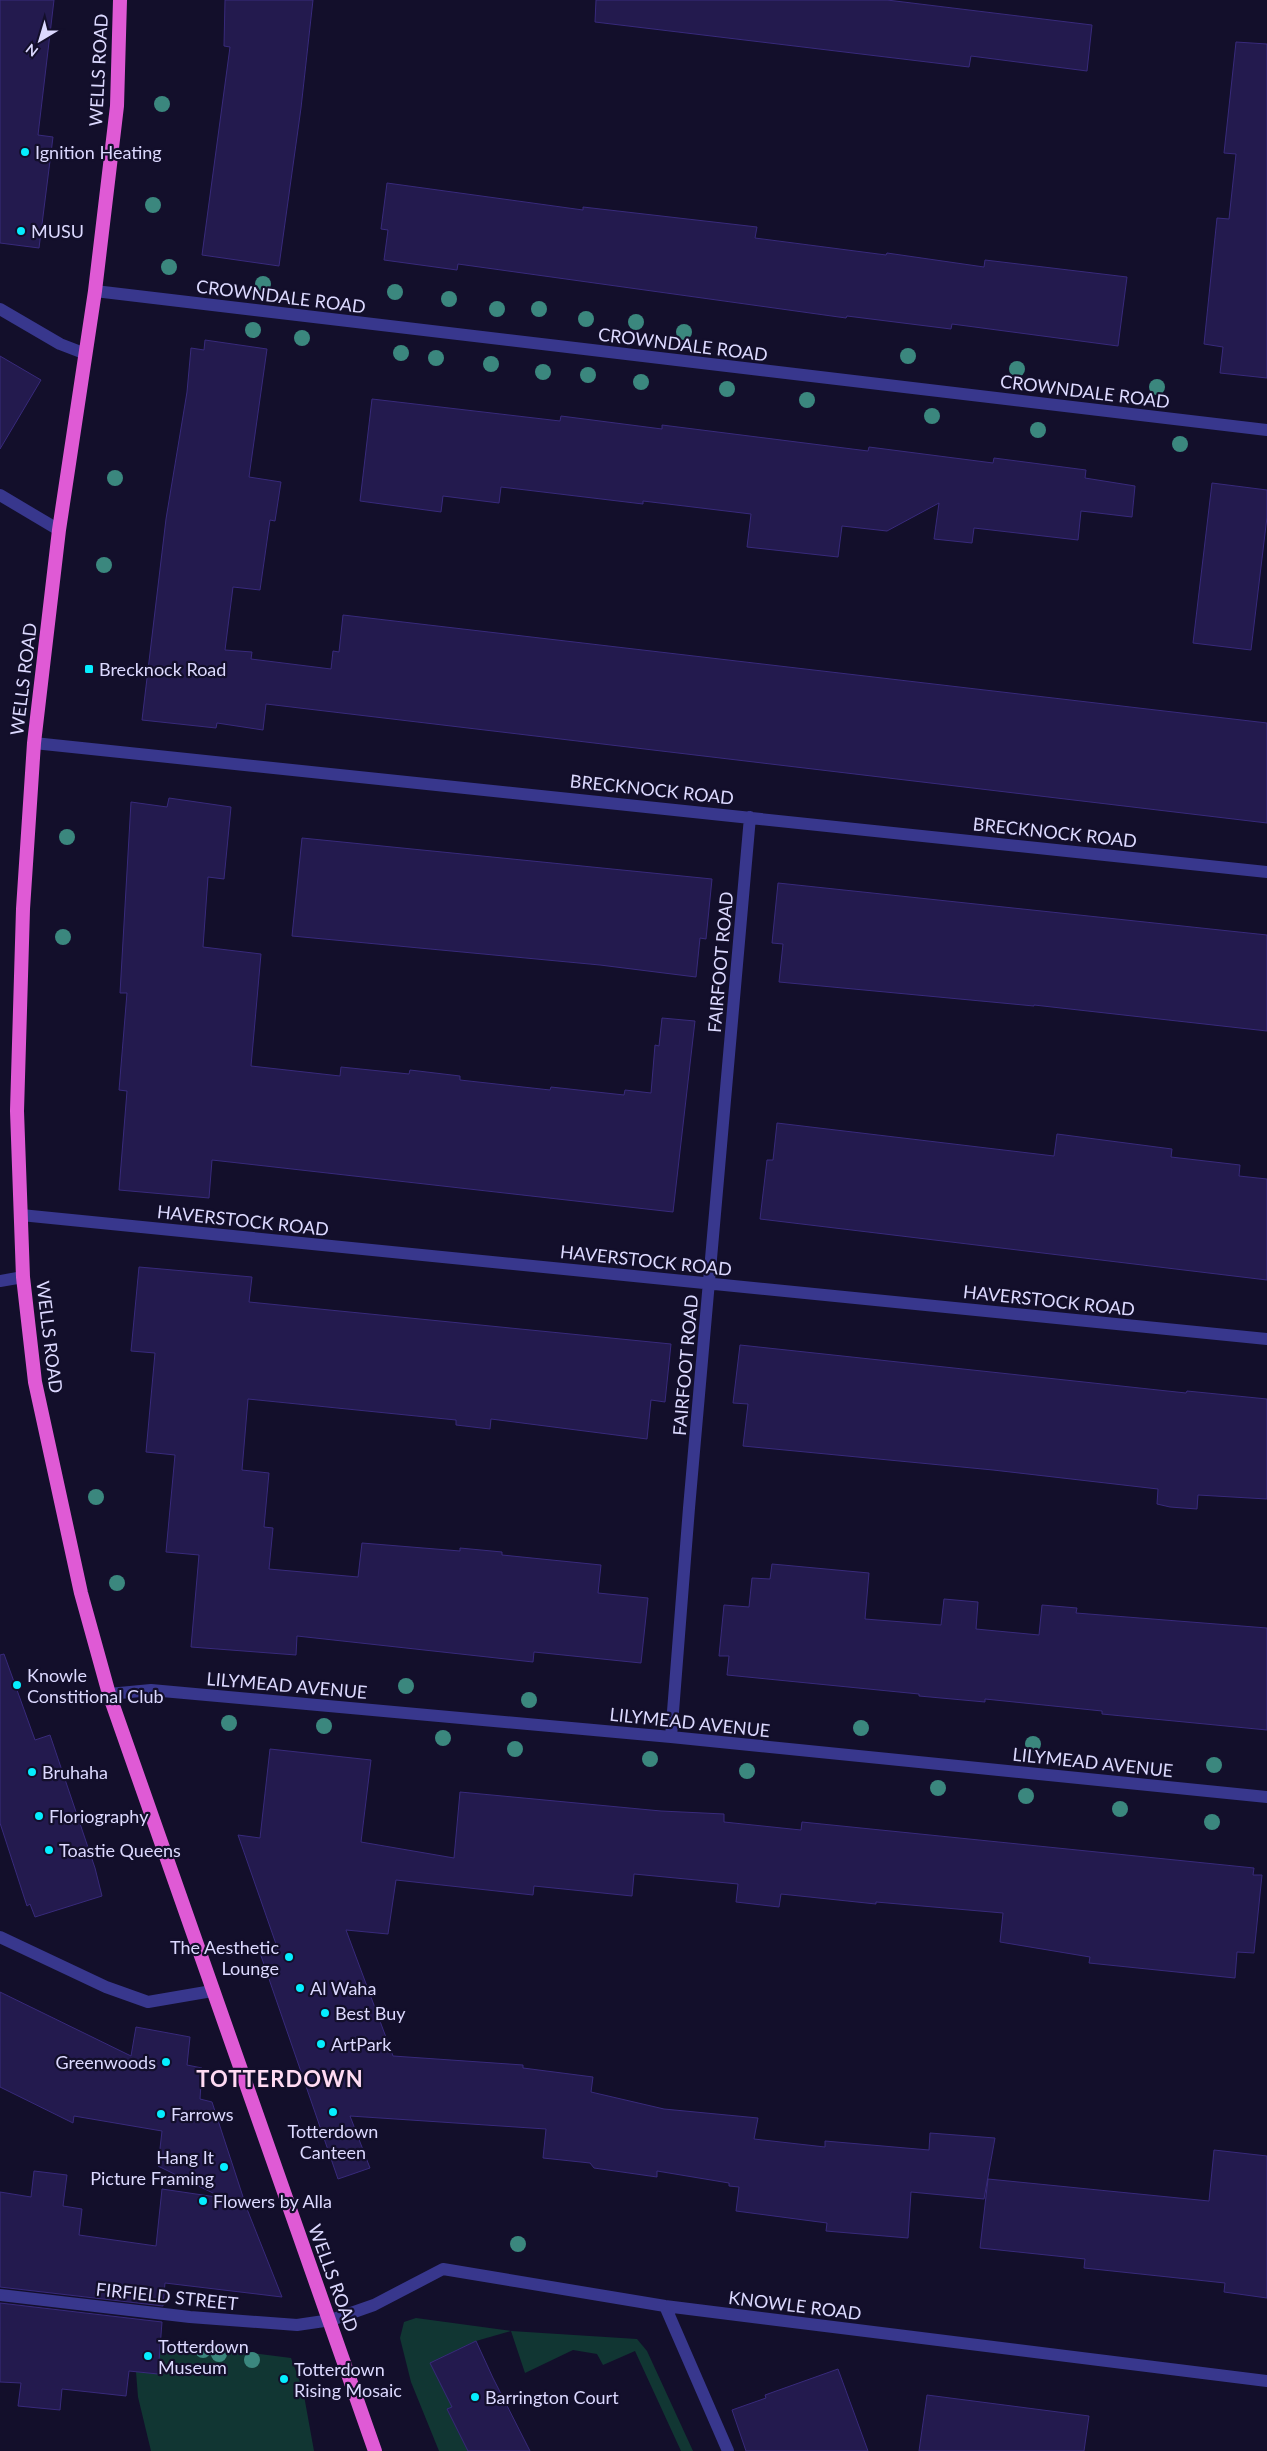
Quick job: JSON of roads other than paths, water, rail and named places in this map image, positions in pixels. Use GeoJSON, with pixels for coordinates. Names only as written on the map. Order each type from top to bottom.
{"type":"FeatureCollection","features":[{"type":"Feature","properties":{"kind":"highway","name":"WELLS ROAD"},"geometry":{"type":"LineString","coordinates":[[120,0],[117,106],[95,291],[59,530],[34,743],[23,909],[17,1111],[24,1277],[35,1382],[57,1490],[81,1593],[109,1694],[375,2451]]}},
{"type":"Feature","properties":{"kind":"street","name":"CROWNDALE ROAD"},"geometry":{"type":"LineString","coordinates":[[95,291],[1267,430]]}},
{"type":"Feature","properties":{"kind":"street"},"geometry":{"type":"LineString","coordinates":[[0,309],[60,344],[86,354]]}},
{"type":"Feature","properties":{"kind":"street"},"geometry":{"type":"LineString","coordinates":[[0,495],[59,530]]}},
{"type":"Feature","properties":{"kind":"street","name":"BRECKNOCK ROAD"},"geometry":{"type":"LineString","coordinates":[[34,743],[1267,872]]}},
{"type":"Feature","properties":{"kind":"street","name":"FAIRFOOT ROAD"},"geometry":{"type":"LineString","coordinates":[[671,1738],[689,1508],[750,817]]}},
{"type":"Feature","properties":{"kind":"street","name":"HAVERSTOCK ROAD"},"geometry":{"type":"LineString","coordinates":[[21,1215],[1267,1339]]}},
{"type":"Feature","properties":{"kind":"street"},"geometry":{"type":"LineString","coordinates":[[0,1281],[24,1277]]}},
{"type":"Feature","properties":{"kind":"street","name":"LILYMEAD AVENUE"},"geometry":{"type":"LineString","coordinates":[[109,1694],[151,1690],[671,1738],[1267,1797]]}},
{"type":"Feature","properties":{"kind":"street"},"geometry":{"type":"LineString","coordinates":[[0,1937],[106,1987],[148,2002],[212,1991]]}},
{"type":"Feature","properties":{"kind":"street","name":"KNOWLE ROAD"},"geometry":{"type":"LineString","coordinates":[[330,2320],[374,2305],[443,2269],[665,2306],[1267,2381]]}},
{"type":"Feature","properties":{"kind":"street","name":"FIRFIELD STREET"},"geometry":{"type":"LineString","coordinates":[[0,2295],[190,2316],[296,2325],[330,2320]]}},
{"type":"Feature","properties":{"kind":"street"},"geometry":{"type":"LineString","coordinates":[[665,2306],[728,2451]]}},
{"type":"Feature","properties":{"kind":"place","name":"Ignition Heating"},"geometry":{"type":"Point","coordinates":[25,152]}},
{"type":"Feature","properties":{"kind":"place","name":"MUSU"},"geometry":{"type":"Point","coordinates":[21,231]}},
{"type":"Feature","properties":{"kind":"place","name":"Brecknock Road"},"geometry":{"type":"Point","coordinates":[89,669]}},
{"type":"Feature","properties":{"kind":"place","name":"Knowle Constitional Club"},"geometry":{"type":"Point","coordinates":[17,1685]}},
{"type":"Feature","properties":{"kind":"place","name":"Bruhaha"},"geometry":{"type":"Point","coordinates":[32,1772]}},
{"type":"Feature","properties":{"kind":"place","name":"Floriography"},"geometry":{"type":"Point","coordinates":[39,1816]}},
{"type":"Feature","properties":{"kind":"place","name":"Toastie Queens"},"geometry":{"type":"Point","coordinates":[49,1850]}},
{"type":"Feature","properties":{"kind":"place","name":"The Aesthetic Lounge"},"geometry":{"type":"Point","coordinates":[289,1957]}},
{"type":"Feature","properties":{"kind":"place","name":"Al Waha"},"geometry":{"type":"Point","coordinates":[300,1988]}},
{"type":"Feature","properties":{"kind":"place","name":"Best Buy"},"geometry":{"type":"Point","coordinates":[325,2013]}},
{"type":"Feature","properties":{"kind":"place","name":"ArtPark"},"geometry":{"type":"Point","coordinates":[321,2044]}},
{"type":"Feature","properties":{"kind":"place","name":"Greenwoods"},"geometry":{"type":"Point","coordinates":[166,2062]}},
{"type":"Feature","properties":{"kind":"place","name":"Totterdown Canteen"},"geometry":{"type":"Point","coordinates":[333,2112]}},
{"type":"Feature","properties":{"kind":"place","name":"Farrows"},"geometry":{"type":"Point","coordinates":[161,2114]}},
{"type":"Feature","properties":{"kind":"place","name":"Hang It Picture Framing"},"geometry":{"type":"Point","coordinates":[224,2167]}},
{"type":"Feature","properties":{"kind":"place","name":"Flowers by Alla"},"geometry":{"type":"Point","coordinates":[203,2201]}},
{"type":"Feature","properties":{"kind":"place","name":"Totterdown Museum"},"geometry":{"type":"Point","coordinates":[148,2356]}},
{"type":"Feature","properties":{"kind":"place","name":"Totterdown Rising Mosaic"},"geometry":{"type":"Point","coordinates":[284,2379]}},
{"type":"Feature","properties":{"kind":"place","name":"Barrington Court"},"geometry":{"type":"Point","coordinates":[475,2397]}},
{"type":"Feature","properties":{"kind":"district","name":"TOTTERDOWN"},"geometry":{"type":"Point","coordinates":[280,2078]}}]}
